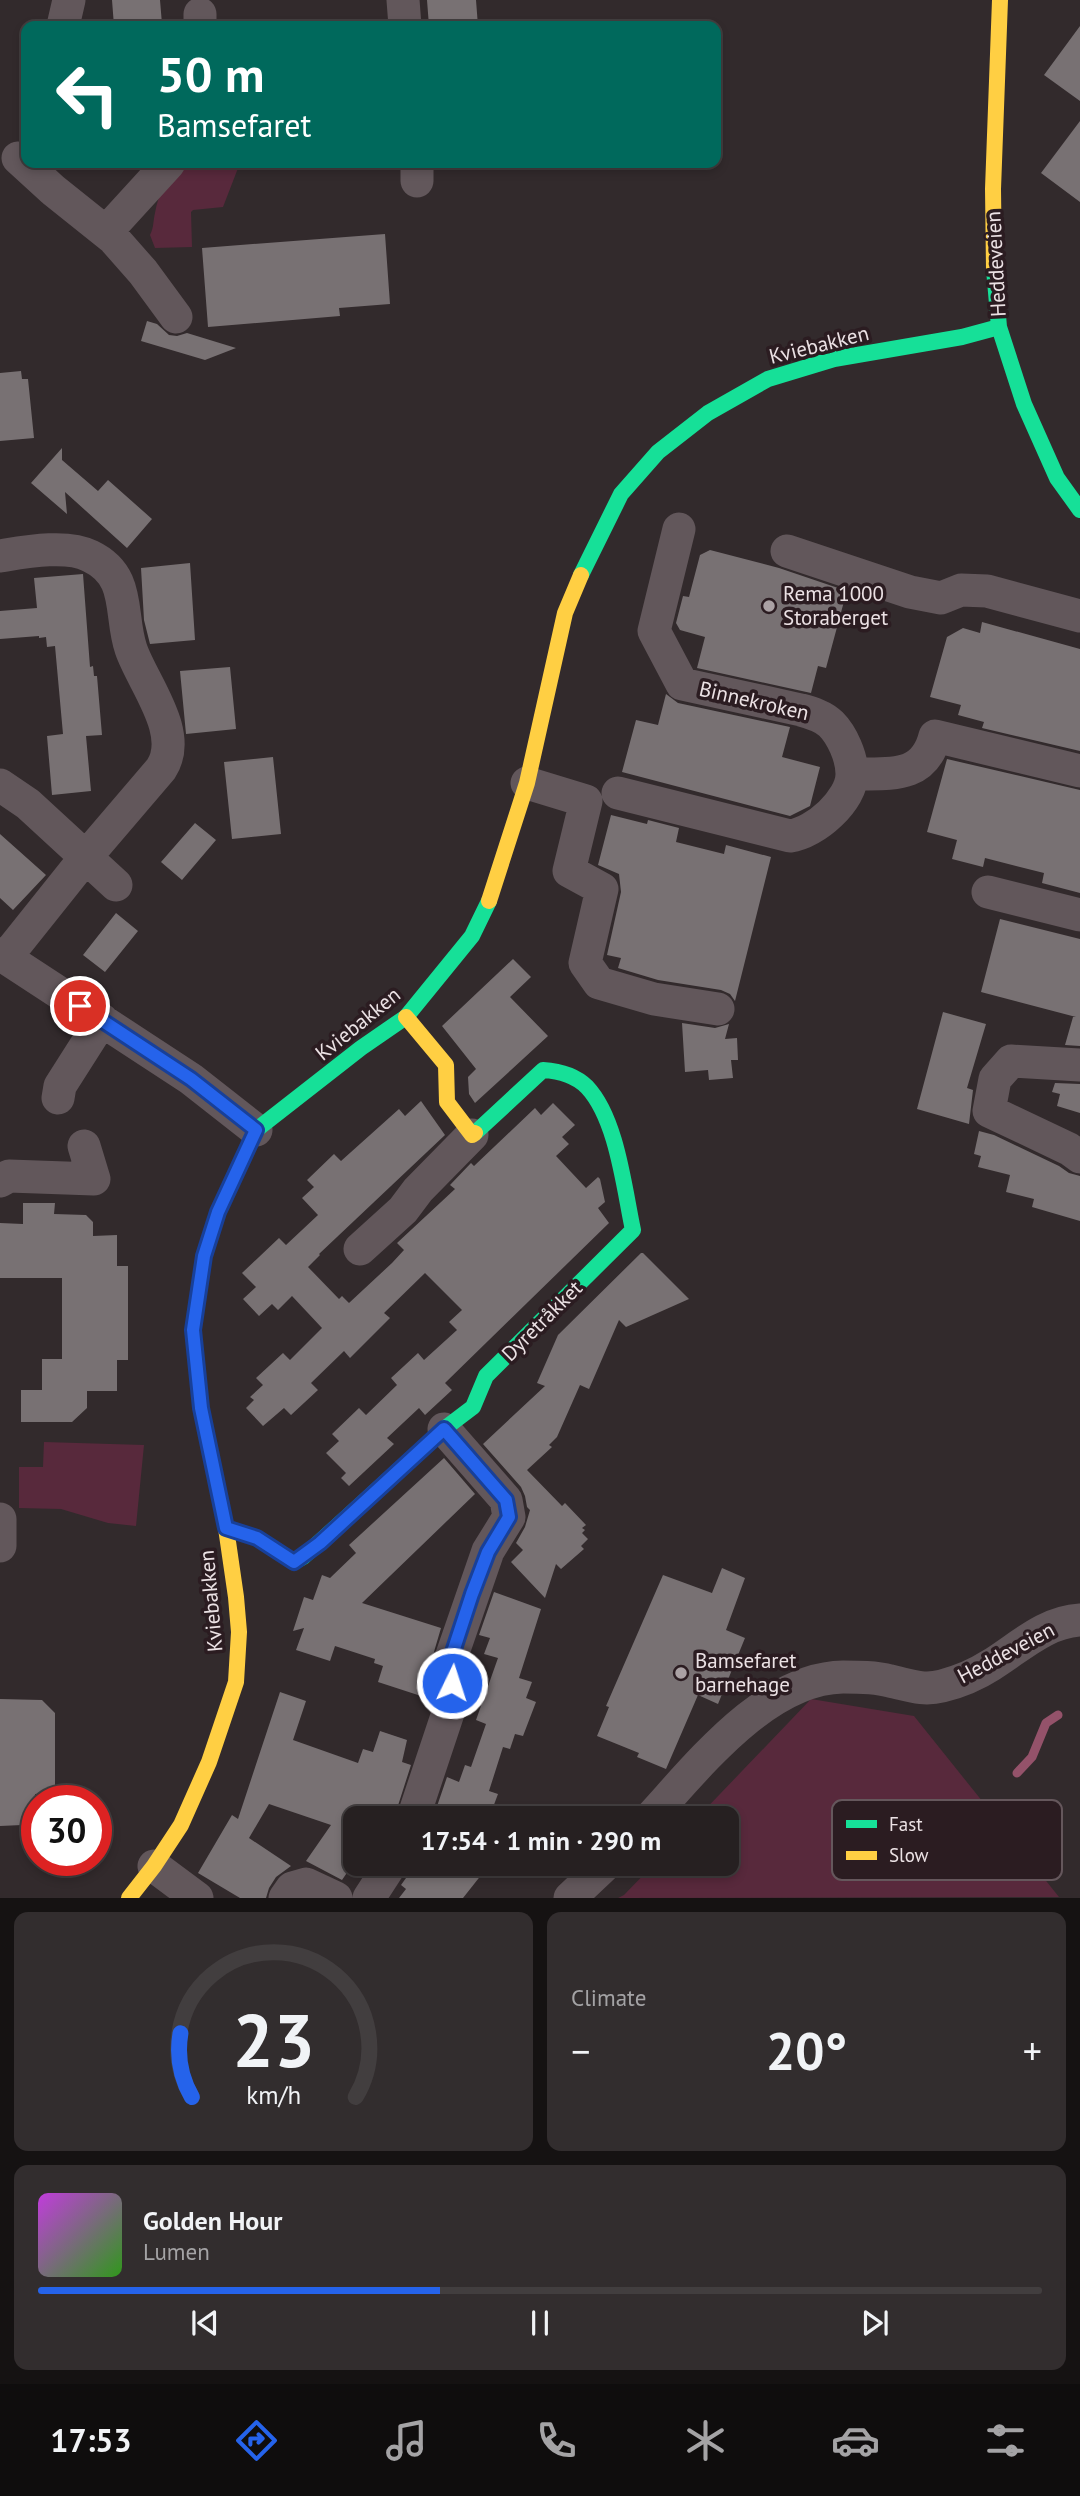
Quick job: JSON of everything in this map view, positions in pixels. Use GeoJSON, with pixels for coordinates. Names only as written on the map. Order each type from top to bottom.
{"type":"FeatureCollection","features":[{"type":"Feature","properties":{"kind":"street"},"geometry":{"type":"LineString","coordinates":[[64,21],[68,0]]}},
{"type":"Feature","properties":{"kind":"street"},"geometry":{"type":"LineString","coordinates":[[403,0],[405,21]]}},
{"type":"Feature","properties":{"kind":"street","name":"Heddeveien"},"geometry":{"type":"LineString","coordinates":[[1000,0],[993,189],[993,257],[999,327],[1024,404],[1039,440],[1057,478],[1080,510]]}},
{"type":"Feature","properties":{"kind":"street"},"geometry":{"type":"LineString","coordinates":[[25,168],[106,232],[143,272],[176,317]]}},
{"type":"Feature","properties":{"kind":"street"},"geometry":{"type":"LineString","coordinates":[[106,232],[164,168]]}},
{"type":"Feature","properties":{"kind":"street","name":"Kviebakken"},"geometry":{"type":"LineString","coordinates":[[129,1898],[155,1866],[181,1825],[209,1762],[236,1682],[239,1632],[226,1528],[201,1408],[193,1330],[204,1256],[240,1160],[256,1130],[361,1048],[406,1017],[472,936],[487,907],[527,783],[565,613],[589,554],[621,494],[659,452],[708,413],[768,379],[834,359],[962,337],[999,327]]}},
{"type":"Feature","properties":{"kind":"street","name":"Binnekroken"},"geometry":{"type":"LineString","coordinates":[[680,529],[654,631],[682,684],[820,716],[831,724],[843,739],[852,774]]}},
{"type":"Feature","properties":{"kind":"street"},"geometry":{"type":"LineString","coordinates":[[0,556],[75,551],[90,555],[103,565],[121,588],[130,647],[159,705],[167,739],[167,761],[3,956],[191,1079],[256,1130]]}},
{"type":"Feature","properties":{"kind":"street"},"geometry":{"type":"LineString","coordinates":[[787,551],[910,592],[941,598],[961,590],[986,591],[1080,615]]}},
{"type":"Feature","properties":{"kind":"street"},"geometry":{"type":"LineString","coordinates":[[618,793],[790,836],[800,835],[814,828],[828,817],[847,789],[852,774],[908,771],[922,764],[932,749],[935,736],[1080,771]]}},
{"type":"Feature","properties":{"kind":"street"},"geometry":{"type":"LineString","coordinates":[[527,783],[586,800],[569,871],[601,889],[586,963],[599,983],[654,999],[718,1009]]}},
{"type":"Feature","properties":{"kind":"street"},"geometry":{"type":"LineString","coordinates":[[0,785],[28,804],[116,886]]}},
{"type":"Feature","properties":{"kind":"street"},"geometry":{"type":"LineString","coordinates":[[988,892],[1080,915]]}},
{"type":"Feature","properties":{"kind":"street"},"geometry":{"type":"LineString","coordinates":[[406,1017],[446,1065],[447,1102],[472,1135]]}},
{"type":"Feature","properties":{"kind":"street"},"geometry":{"type":"LineString","coordinates":[[58,1098],[60,1086],[102,1020]]}},
{"type":"Feature","properties":{"kind":"street"},"geometry":{"type":"LineString","coordinates":[[1080,1065],[1011,1061],[995,1079],[989,1111],[1069,1149],[1080,1157]]}},
{"type":"Feature","properties":{"kind":"street","name":"Dyretråkket"},"geometry":{"type":"LineString","coordinates":[[226,1528],[257,1538],[294,1562],[320,1543],[444,1429],[473,1407],[486,1376],[633,1230],[602,1109],[587,1087],[557,1070],[542,1070],[472,1135],[418,1190],[403,1210],[360,1249]]}},
{"type":"Feature","properties":{"kind":"street"},"geometry":{"type":"LineString","coordinates":[[0,1181],[9,1176],[94,1179],[84,1146]]}},
{"type":"Feature","properties":{"kind":"street"},"geometry":{"type":"LineString","coordinates":[[418,1806],[451,1704],[450,1661],[488,1552],[509,1517],[506,1500],[444,1429]]}},
{"type":"Feature","properties":{"kind":"street"},"geometry":{"type":"LineString","coordinates":[[0,1519],[0,1546]]}},
{"type":"Feature","properties":{"kind":"street","name":"Heddeveien"},"geometry":{"type":"LineString","coordinates":[[662,1806],[749,1717],[773,1699],[798,1687],[837,1677],[891,1681],[912,1688],[941,1686],[989,1667],[1049,1627],[1080,1620]]}},
{"type":"Feature","properties":{"kind":"street"},"geometry":{"type":"LineString","coordinates":[[155,1866],[197,1898]]}},
{"type":"Feature","properties":{"kind":"street"},"geometry":{"type":"LineString","coordinates":[[369,1898],[383,1876]]}},
{"type":"Feature","properties":{"kind":"street"},"geometry":{"type":"LineString","coordinates":[[570,1898],[593,1876]]}},
{"type":"Feature","properties":{"kind":"street"},"geometry":{"type":"LineString","coordinates":[[285,1898],[292,1888],[306,1884],[336,1898]]}},
{"type":"Feature","properties":{"kind":"shaded area"},"geometry":{"type":"Polygon","coordinates":[[[175,168],[238,168],[223,207],[191,212],[192,247],[155,248],[150,235],[158,199],[175,168]]]}},
{"type":"Feature","properties":{"kind":"shaded area"},"geometry":{"type":"Polygon","coordinates":[[[44,1442],[144,1445],[136,1526],[108,1523],[61,1509],[19,1508],[19,1467],[43,1467],[44,1442]]]}},
{"type":"Feature","properties":{"kind":"shaded area"},"geometry":{"type":"Polygon","coordinates":[[[811,1699],[914,1716],[981,1800],[832,1800],[832,1880],[1045,1880],[1059,1897],[618,1898],[642,1876],[739,1876],[739,1806],[708,1806],[811,1699]]]}},
{"type":"Feature","properties":{"kind":"building"},"geometry":{"type":"Polygon","coordinates":[[[112,0],[160,0],[162,21],[114,21],[112,0]]]}},
{"type":"Feature","properties":{"kind":"building"},"geometry":{"type":"Polygon","coordinates":[[[427,0],[476,0],[478,21],[429,21],[427,0]]]}},
{"type":"Feature","properties":{"kind":"building"},"geometry":{"type":"Polygon","coordinates":[[[1080,26],[1080,101],[1044,75],[1080,26]]]}},
{"type":"Feature","properties":{"kind":"building"},"geometry":{"type":"Polygon","coordinates":[[[1080,121],[1080,202],[1041,173],[1080,121]]]}},
{"type":"Feature","properties":{"kind":"building"},"geometry":{"type":"Polygon","coordinates":[[[385,234],[390,304],[339,308],[340,316],[208,327],[202,248],[385,234]]]}},
{"type":"Feature","properties":{"kind":"building"},"geometry":{"type":"Polygon","coordinates":[[[147,321],[157,324],[169,335],[187,333],[236,348],[205,360],[141,341],[147,321]]]}},
{"type":"Feature","properties":{"kind":"building"},"geometry":{"type":"Polygon","coordinates":[[[21,371],[22,379],[28,379],[34,438],[0,441],[0,373],[21,371]]]}},
{"type":"Feature","properties":{"kind":"building"},"geometry":{"type":"Polygon","coordinates":[[[62,448],[62,460],[98,491],[108,480],[152,519],[127,548],[65,492],[67,514],[31,483],[62,448]]]}},
{"type":"Feature","properties":{"kind":"building"},"geometry":{"type":"Polygon","coordinates":[[[710,550],[779,568],[844,590],[846,594],[826,668],[818,666],[811,693],[697,668],[705,637],[680,630],[676,623],[683,596],[689,597],[700,555],[710,550]]]}},
{"type":"Feature","properties":{"kind":"building"},"geometry":{"type":"Polygon","coordinates":[[[190,563],[195,640],[150,644],[144,620],[141,568],[190,563]]]}},
{"type":"Feature","properties":{"kind":"building"},"geometry":{"type":"Polygon","coordinates":[[[83,574],[90,667],[93,666],[94,676],[97,676],[102,735],[86,736],[91,791],[52,795],[47,736],[63,734],[55,646],[47,647],[46,637],[39,636],[0,639],[0,611],[37,608],[34,578],[83,574]]]}},
{"type":"Feature","properties":{"kind":"building"},"geometry":{"type":"Polygon","coordinates":[[[982,622],[1080,649],[1080,751],[982,728],[984,722],[958,715],[961,705],[930,697],[947,637],[963,628],[980,633],[982,622]]]}},
{"type":"Feature","properties":{"kind":"building"},"geometry":{"type":"Polygon","coordinates":[[[230,667],[236,729],[186,734],[180,671],[230,667]]]}},
{"type":"Feature","properties":{"kind":"building"},"geometry":{"type":"Polygon","coordinates":[[[666,694],[678,703],[790,727],[782,757],[820,767],[810,806],[790,816],[622,772],[636,720],[658,725],[666,694]]]}},
{"type":"Feature","properties":{"kind":"building"},"geometry":{"type":"Polygon","coordinates":[[[273,757],[281,834],[232,839],[224,762],[273,757]]]}},
{"type":"Feature","properties":{"kind":"building"},"geometry":{"type":"Polygon","coordinates":[[[947,759],[1080,790],[1080,893],[1042,883],[1044,873],[985,858],[983,867],[952,859],[957,840],[927,832],[947,759]]]}},
{"type":"Feature","properties":{"kind":"building"},"geometry":{"type":"Polygon","coordinates":[[[611,815],[679,828],[676,842],[724,854],[726,845],[771,857],[735,1001],[730,994],[721,990],[658,980],[618,968],[621,958],[607,955],[621,892],[619,874],[598,865],[611,815]]]}},
{"type":"Feature","properties":{"kind":"building"},"geometry":{"type":"Polygon","coordinates":[[[195,823],[216,840],[182,880],[161,862],[195,823]]]}},
{"type":"Feature","properties":{"kind":"building"},"geometry":{"type":"Polygon","coordinates":[[[0,834],[46,875],[13,910],[0,898],[0,834]]]}},
{"type":"Feature","properties":{"kind":"building"},"geometry":{"type":"Polygon","coordinates":[[[116,913],[138,931],[105,972],[83,955],[116,913]]]}},
{"type":"Feature","properties":{"kind":"building"},"geometry":{"type":"Polygon","coordinates":[[[1000,919],[1080,939],[1080,1046],[1065,1045],[1073,1017],[1076,1017],[981,992],[1000,919]]]}},
{"type":"Feature","properties":{"kind":"building"},"geometry":{"type":"Polygon","coordinates":[[[513,959],[531,977],[510,997],[548,1036],[475,1103],[469,1094],[468,1077],[476,1069],[442,1026],[513,959]]]}},
{"type":"Feature","properties":{"kind":"building"},"geometry":{"type":"Polygon","coordinates":[[[943,1012],[986,1024],[967,1088],[973,1090],[969,1124],[917,1109],[943,1012]]]}},
{"type":"Feature","properties":{"kind":"building"},"geometry":{"type":"Polygon","coordinates":[[[682,1023],[715,1028],[729,1024],[725,1039],[737,1038],[738,1060],[731,1060],[733,1078],[709,1080],[708,1070],[685,1072],[682,1023]]]}},
{"type":"Feature","properties":{"kind":"building"},"geometry":{"type":"Polygon","coordinates":[[[1055,1083],[1080,1084],[1080,1113],[1057,1106],[1060,1094],[1052,1092],[1055,1083]]]}},
{"type":"Feature","properties":{"kind":"building"},"geometry":{"type":"Polygon","coordinates":[[[421,1101],[445,1135],[308,1267],[339,1299],[342,1296],[349,1303],[392,1263],[404,1250],[397,1243],[455,1189],[450,1185],[471,1163],[474,1166],[535,1108],[541,1115],[553,1103],[575,1125],[562,1137],[569,1144],[556,1156],[586,1188],[598,1177],[600,1179],[605,1202],[598,1208],[609,1223],[445,1383],[452,1390],[425,1415],[419,1408],[387,1438],[394,1444],[349,1486],[341,1478],[346,1473],[326,1453],[339,1441],[332,1434],[359,1408],[366,1415],[397,1385],[391,1378],[418,1353],[424,1360],[457,1330],[449,1322],[462,1310],[425,1273],[384,1313],[390,1318],[350,1358],[344,1351],[311,1383],[318,1390],[291,1415],[284,1408],[263,1426],[246,1408],[254,1400],[250,1397],[263,1385],[256,1378],[283,1353],[290,1360],[322,1328],[292,1296],[278,1310],[272,1304],[259,1316],[243,1299],[256,1287],[242,1273],[279,1238],[286,1245],[318,1215],[302,1198],[314,1187],[307,1180],[334,1154],[341,1161],[399,1109],[405,1116],[421,1101]]]}},
{"type":"Feature","properties":{"kind":"building"},"geometry":{"type":"Polygon","coordinates":[[[979,1131],[994,1135],[1080,1176],[1080,1221],[1032,1207],[1034,1199],[1006,1192],[1010,1175],[978,1167],[981,1156],[974,1154],[979,1131]]]}},
{"type":"Feature","properties":{"kind":"building"},"geometry":{"type":"Polygon","coordinates":[[[23,1203],[55,1203],[54,1214],[86,1215],[93,1222],[93,1236],[117,1235],[117,1266],[128,1266],[128,1360],[117,1360],[117,1391],[87,1391],[87,1408],[72,1422],[21,1422],[21,1390],[42,1390],[42,1359],[62,1359],[62,1278],[0,1278],[0,1223],[23,1224],[23,1203]]]}},
{"type":"Feature","properties":{"kind":"building"},"geometry":{"type":"Polygon","coordinates":[[[641,1253],[689,1299],[626,1327],[619,1320],[589,1389],[580,1385],[557,1437],[549,1445],[552,1447],[527,1470],[562,1506],[565,1503],[586,1525],[582,1528],[585,1530],[582,1533],[588,1539],[581,1546],[584,1549],[561,1569],[556,1564],[545,1598],[511,1562],[523,1550],[516,1543],[530,1510],[525,1496],[521,1487],[483,1444],[545,1386],[537,1383],[558,1335],[641,1253]]]}},
{"type":"Feature","properties":{"kind":"building"},"geometry":{"type":"Polygon","coordinates":[[[444,1458],[475,1494],[362,1603],[441,1628],[421,1696],[378,1682],[383,1666],[374,1663],[375,1659],[335,1646],[330,1661],[296,1650],[304,1628],[293,1631],[304,1597],[313,1600],[322,1575],[330,1578],[356,1553],[349,1545],[444,1458]]]}},
{"type":"Feature","properties":{"kind":"building"},"geometry":{"type":"Polygon","coordinates":[[[722,1568],[745,1578],[726,1630],[745,1638],[718,1704],[698,1695],[666,1769],[637,1757],[639,1753],[597,1736],[609,1707],[606,1706],[663,1575],[712,1593],[722,1568]]]}},
{"type":"Feature","properties":{"kind":"building"},"geometry":{"type":"Polygon","coordinates":[[[494,1592],[541,1609],[519,1678],[532,1682],[526,1698],[536,1702],[523,1736],[515,1734],[510,1749],[503,1747],[489,1791],[498,1794],[494,1806],[437,1806],[447,1777],[459,1782],[465,1765],[471,1767],[486,1724],[476,1720],[498,1658],[484,1654],[490,1638],[479,1635],[494,1592]]]}},
{"type":"Feature","properties":{"kind":"building"},"geometry":{"type":"Polygon","coordinates":[[[280,1692],[306,1701],[293,1740],[358,1763],[363,1749],[373,1752],[380,1731],[407,1740],[402,1762],[411,1765],[398,1806],[343,1806],[345,1876],[342,1880],[306,1861],[331,1825],[269,1804],[249,1838],[291,1866],[276,1877],[266,1898],[240,1898],[198,1873],[232,1815],[238,1819],[280,1692]]]}},
{"type":"Feature","properties":{"kind":"building"},"geometry":{"type":"Polygon","coordinates":[[[0,1699],[42,1700],[55,1713],[55,1785],[21,1785],[21,1825],[0,1826],[0,1699]]]}},
{"type":"Feature","properties":{"kind":"building"},"geometry":{"type":"Polygon","coordinates":[[[407,1876],[480,1876],[463,1898],[399,1898],[406,1889],[401,1885],[407,1876]]]}},
{"type":"Feature","properties":{"kind":"waterway"},"geometry":{"type":"LineString","coordinates":[[1017,1773],[1032,1757],[1046,1723],[1058,1715]]}},
{"type":"Feature","properties":{"kind":"traffic: fast"},"geometry":{"type":"LineString","coordinates":[[994,269],[999,327],[1024,404],[1057,478],[1080,510]]}},
{"type":"Feature","properties":{"kind":"traffic: fast"},"geometry":{"type":"LineString","coordinates":[[581,575],[621,494],[658,452],[708,413],[768,379],[834,359],[962,337],[999,327]]}},
{"type":"Feature","properties":{"kind":"traffic: fast"},"geometry":{"type":"LineString","coordinates":[[213,1465],[201,1408],[193,1330],[204,1256],[218,1212],[256,1130],[361,1048],[406,1017],[472,936],[489,901]]}},
{"type":"Feature","properties":{"kind":"traffic: fast"},"geometry":{"type":"LineString","coordinates":[[226,1528],[257,1538],[294,1562],[303,1557],[444,1429],[473,1407],[486,1376],[633,1230],[618,1155],[606,1117],[587,1087],[578,1080],[543,1070],[475,1133]]}},
{"type":"Feature","properties":{"kind":"traffic: slow"},"geometry":{"type":"LineString","coordinates":[[994,269],[993,189],[1000,0]]}},
{"type":"Feature","properties":{"kind":"traffic: slow"},"geometry":{"type":"LineString","coordinates":[[489,901],[527,783],[565,613],[581,575]]}},
{"type":"Feature","properties":{"kind":"traffic: slow"},"geometry":{"type":"LineString","coordinates":[[406,1017],[446,1065],[447,1102],[472,1135],[475,1133]]}},
{"type":"Feature","properties":{"kind":"traffic: slow"},"geometry":{"type":"LineString","coordinates":[[129,1898],[181,1825],[209,1762],[236,1682],[239,1632],[236,1597],[213,1465]]}},
{"type":"Feature","properties":{"kind":"place","name":"Rema 1000 Storaberget"},"geometry":{"type":"Point","coordinates":[769,606]}},
{"type":"Feature","properties":{"kind":"place","name":"Bamsefaret barnehage"},"geometry":{"type":"Point","coordinates":[681,1673]}},
{"type":"Feature","properties":{"kind":"route"},"geometry":{"type":"LineString","coordinates":[[80,1006],[191,1079],[256,1130],[218,1212],[204,1256],[193,1330],[201,1408],[226,1528],[257,1538],[294,1562],[320,1543],[444,1429],[506,1500],[509,1517],[488,1552],[450,1661],[452,1683]]}}]}
